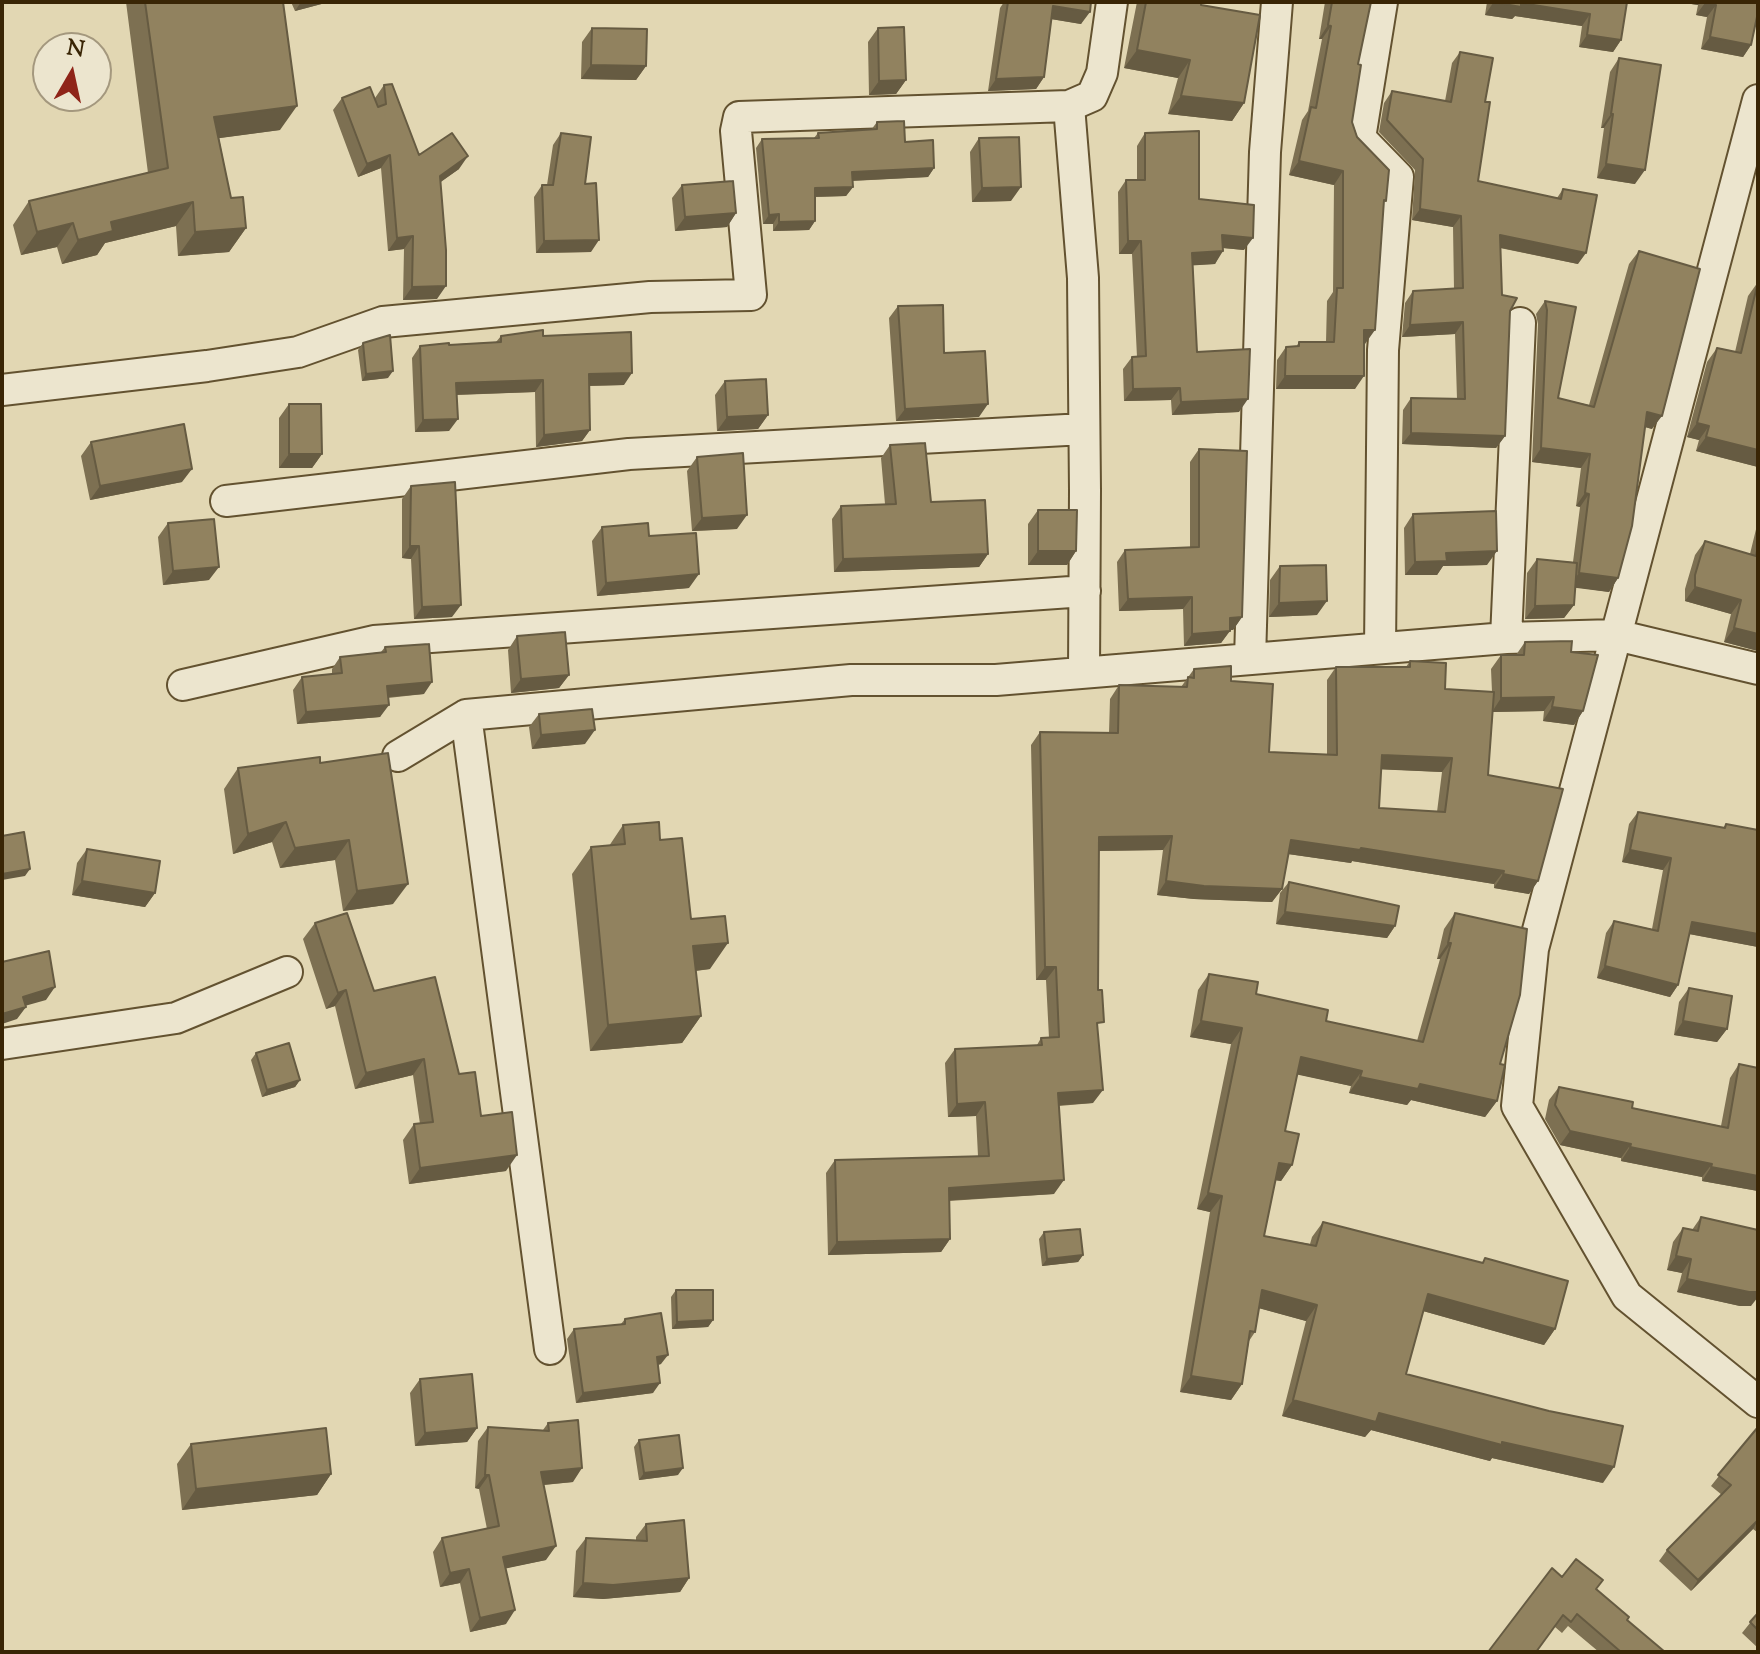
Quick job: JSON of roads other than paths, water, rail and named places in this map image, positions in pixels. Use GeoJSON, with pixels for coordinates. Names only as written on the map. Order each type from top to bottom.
{"type":"FeatureCollection","features":[{"type":"Feature","properties":{"kind":"street"},"geometry":{"type":"LineString","coordinates":[[2,390],[298,352],[383,322],[650,297],[751,295],[736,131],[739,117],[1069,106],[1092,96],[1102,73],[1112,2]]}},
{"type":"Feature","properties":{"kind":"street"},"geometry":{"type":"LineString","coordinates":[[1250,659],[1265,152],[1277,2]]}},
{"type":"Feature","properties":{"kind":"street"},"geometry":{"type":"LineString","coordinates":[[1380,648],[1383,350],[1398,177],[1360,138],[1382,2]]}},
{"type":"Feature","properties":{"kind":"street"},"geometry":{"type":"LineString","coordinates":[[1758,100],[1533,949],[1517,1106],[1627,1296],[1758,1402]]}},
{"type":"Feature","properties":{"kind":"street"},"geometry":{"type":"LineString","coordinates":[[1069,106],[1083,278],[1084,672]]}},
{"type":"Feature","properties":{"kind":"street"},"geometry":{"type":"LineString","coordinates":[[1506,638],[1520,323]]}},
{"type":"Feature","properties":{"kind":"street"},"geometry":{"type":"LineString","coordinates":[[226,501],[629,454],[1084,429]]}},
{"type":"Feature","properties":{"kind":"street"},"geometry":{"type":"LineString","coordinates":[[183,685],[374,641],[1085,591]]}},
{"type":"Feature","properties":{"kind":"street"},"geometry":{"type":"LineString","coordinates":[[398,756],[466,715],[851,680],[996,680],[1506,638],[1616,635],[1758,669]]}},
{"type":"Feature","properties":{"kind":"street"},"geometry":{"type":"LineString","coordinates":[[466,715],[550,1349]]}},
{"type":"Feature","properties":{"kind":"street"},"geometry":{"type":"LineString","coordinates":[[2,1044],[176,1018],[287,972]]}}]}
